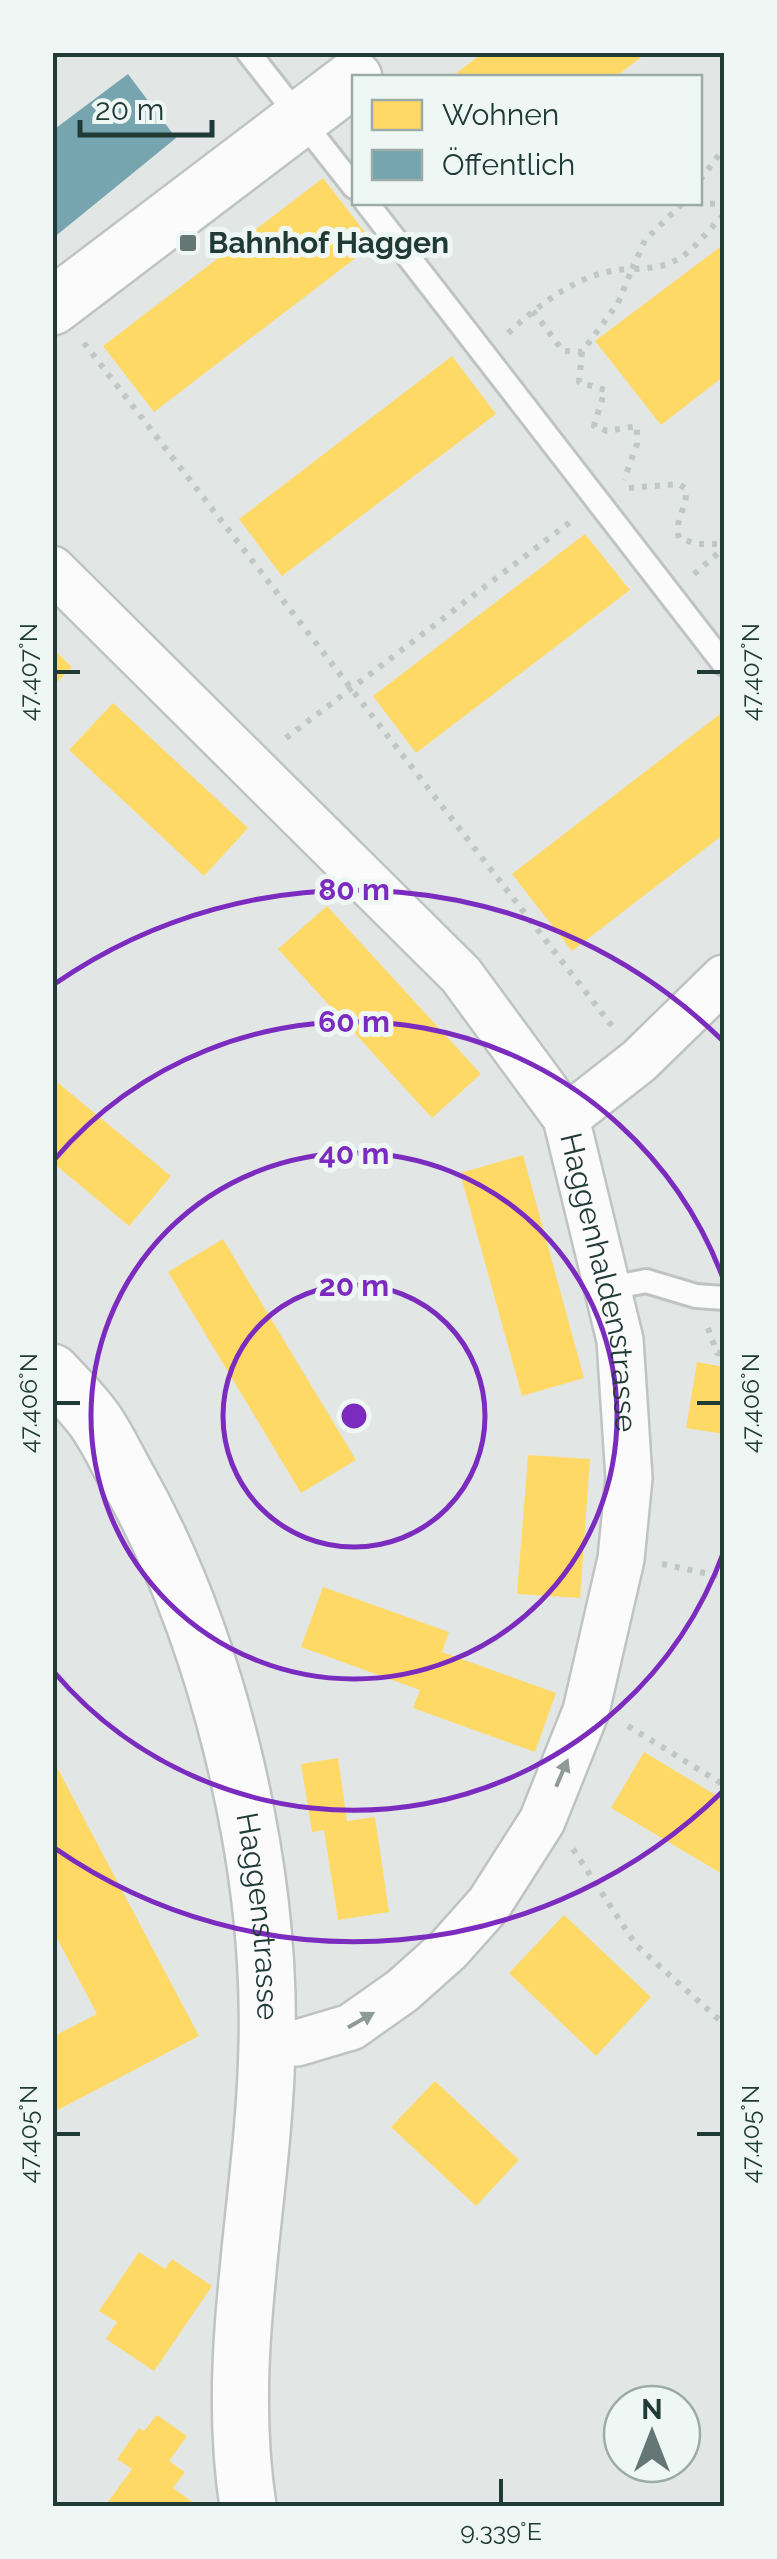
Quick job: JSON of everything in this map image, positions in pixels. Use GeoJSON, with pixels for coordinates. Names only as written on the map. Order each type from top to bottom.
{"type":"FeatureCollection","features":[{"type":"Feature","properties":{"kind":"street"},"geometry":{"type":"LineString","coordinates":[[359,75],[388,52]]}},
{"type":"Feature","properties":{"kind":"street"},"geometry":{"type":"LineString","coordinates":[[64,319],[300,118],[352,80]]}},
{"type":"Feature","properties":{"kind":"street","name":"Haggenhaldenstrasse"},"geometry":{"type":"LineString","coordinates":[[52,569],[427,937],[461,975],[566,1118],[575,1166],[611,1288],[628,1414],[628,1478],[621,1559],[586,1711],[542,1821],[489,1904],[448,1950],[402,1992],[351,2027],[297,2042],[268,2042]]}},
{"type":"Feature","properties":{"kind":"street"},"geometry":{"type":"LineString","coordinates":[[566,1118],[639,1061],[724,978]]}},
{"type":"Feature","properties":{"kind":"street","name":"Haggenstrasse"},"geometry":{"type":"LineString","coordinates":[[52,1372],[94,1418],[162,1539],[211,1668],[255,1885],[268,2042],[239,2380],[240,2453],[248,2506]]}},
{"type":"Feature","properties":{"kind":"lane"},"geometry":{"type":"LineString","coordinates":[[248,52],[352,185]]}},
{"type":"Feature","properties":{"kind":"lane"},"geometry":{"type":"LineString","coordinates":[[368,205],[724,664]]}},
{"type":"Feature","properties":{"kind":"lane"},"geometry":{"type":"LineString","coordinates":[[611,1288],[646,1281],[696,1296],[724,1298]]}},
{"type":"Feature","properties":{"kind":"path"},"geometry":{"type":"LineString","coordinates":[[702,177],[724,148]]}},
{"type":"Feature","properties":{"kind":"path"},"geometry":{"type":"LineString","coordinates":[[682,205],[646,240],[618,304],[582,352],[576,377],[605,390],[594,426],[607,430],[638,426],[625,488],[679,484],[686,489],[687,498],[676,530],[679,538],[696,544],[724,544]]}},
{"type":"Feature","properties":{"kind":"path"},"geometry":{"type":"LineString","coordinates":[[485,354],[556,294],[607,269],[665,268],[686,254],[724,214]]}},
{"type":"Feature","properties":{"kind":"path"},"geometry":{"type":"LineString","coordinates":[[533,312],[563,351],[582,352]]}},
{"type":"Feature","properties":{"kind":"path"},"geometry":{"type":"LineString","coordinates":[[64,319],[622,1038]]}},
{"type":"Feature","properties":{"kind":"path"},"geometry":{"type":"LineString","coordinates":[[274,748],[335,700],[353,692],[599,500]]}},
{"type":"Feature","properties":{"kind":"path"},"geometry":{"type":"LineString","coordinates":[[652,1563],[724,1576]]}},
{"type":"Feature","properties":{"kind":"path"},"geometry":{"type":"LineString","coordinates":[[619,1722],[648,1735],[724,1785]]}},
{"type":"Feature","properties":{"kind":"path"},"geometry":{"type":"LineString","coordinates":[[572,1846],[636,1945],[724,2024]]}},
{"type":"Feature","properties":{"kind":"building: Wohnen"},"geometry":{"type":"Polygon","coordinates":[[[484,52],[648,52],[618,75],[454,75],[484,52]]]}},
{"type":"Feature","properties":{"kind":"building: Wohnen"},"geometry":{"type":"Polygon","coordinates":[[[323,178],[374,244],[154,412],[103,346],[323,178]]]}},
{"type":"Feature","properties":{"kind":"building: Wohnen"},"geometry":{"type":"Polygon","coordinates":[[[724,244],[724,376],[661,425],[595,341],[724,244]]]}},
{"type":"Feature","properties":{"kind":"building: Wohnen"},"geometry":{"type":"Polygon","coordinates":[[[452,356],[496,414],[282,576],[239,519],[452,356]]]}},
{"type":"Feature","properties":{"kind":"building: Wohnen"},"geometry":{"type":"Polygon","coordinates":[[[585,534],[630,590],[416,753],[373,696],[585,534]]]}},
{"type":"Feature","properties":{"kind":"building: Wohnen"},"geometry":{"type":"Polygon","coordinates":[[[52,648],[72,667],[52,687],[52,648]]]}},
{"type":"Feature","properties":{"kind":"building: Wohnen"},"geometry":{"type":"Polygon","coordinates":[[[113,703],[248,828],[204,876],[69,750],[113,703]]]}},
{"type":"Feature","properties":{"kind":"building: Wohnen"},"geometry":{"type":"Polygon","coordinates":[[[724,711],[724,834],[572,951],[512,874],[724,711]]]}},
{"type":"Feature","properties":{"kind":"building: Wohnen"},"geometry":{"type":"Polygon","coordinates":[[[327,906],[481,1074],[432,1118],[278,949],[327,906]]]}},
{"type":"Feature","properties":{"kind":"building: Wohnen"},"geometry":{"type":"Polygon","coordinates":[[[52,1078],[171,1176],[129,1226],[52,1162],[52,1078]]]}},
{"type":"Feature","properties":{"kind":"building: Wohnen"},"geometry":{"type":"Polygon","coordinates":[[[523,1155],[584,1378],[522,1396],[460,1173],[523,1155]]]}},
{"type":"Feature","properties":{"kind":"building: Wohnen"},"geometry":{"type":"Polygon","coordinates":[[[223,1239],[356,1460],[301,1493],[168,1272],[223,1239]]]}},
{"type":"Feature","properties":{"kind":"building: Wohnen"},"geometry":{"type":"Polygon","coordinates":[[[697,1362],[724,1367],[724,1434],[686,1428],[697,1362]]]}},
{"type":"Feature","properties":{"kind":"building: Wohnen"},"geometry":{"type":"Polygon","coordinates":[[[528,1455],[590,1459],[580,1598],[517,1594],[528,1455]]]}},
{"type":"Feature","properties":{"kind":"building: Wohnen"},"geometry":{"type":"Polygon","coordinates":[[[323,1587],[449,1632],[442,1652],[556,1693],[535,1752],[413,1708],[420,1690],[301,1647],[323,1587]]]}},
{"type":"Feature","properties":{"kind":"building: Wohnen"},"geometry":{"type":"Polygon","coordinates":[[[644,1752],[724,1800],[724,1875],[611,1808],[644,1752]]]}},
{"type":"Feature","properties":{"kind":"building: Wohnen"},"geometry":{"type":"Polygon","coordinates":[[[52,1758],[199,2036],[52,2113],[52,2037],[97,2014],[52,1929],[52,1758]]]}},
{"type":"Feature","properties":{"kind":"building: Wohnen"},"geometry":{"type":"Polygon","coordinates":[[[338,1758],[347,1821],[375,1817],[389,1912],[338,1920],[324,1830],[312,1832],[301,1764],[338,1758]]]}},
{"type":"Feature","properties":{"kind":"building: Wohnen"},"geometry":{"type":"Polygon","coordinates":[[[564,1915],[651,1997],[596,2056],[509,1973],[564,1915]]]}},
{"type":"Feature","properties":{"kind":"building: Wohnen"},"geometry":{"type":"Polygon","coordinates":[[[435,2081],[519,2160],[476,2206],[391,2127],[435,2081]]]}},
{"type":"Feature","properties":{"kind":"building: Wohnen"},"geometry":{"type":"Polygon","coordinates":[[[139,2252],[165,2269],[172,2259],[212,2286],[154,2371],[106,2339],[117,2322],[99,2311],[139,2252]]]}},
{"type":"Feature","properties":{"kind":"building: Wohnen"},"geometry":{"type":"Polygon","coordinates":[[[157,2415],[187,2436],[169,2461],[185,2472],[173,2488],[194,2503],[105,2506],[132,2469],[117,2459],[139,2428],[144,2431],[157,2415]]]}},
{"type":"Feature","properties":{"kind":"building: Öffentlich"},"geometry":{"type":"Polygon","coordinates":[[[128,74],[176,138],[52,239],[52,131],[128,74]]]}},
{"type":"Feature","properties":{"kind":"place","name":"Bahnhof Haggen"},"geometry":{"type":"Point","coordinates":[188,243]}}]}
